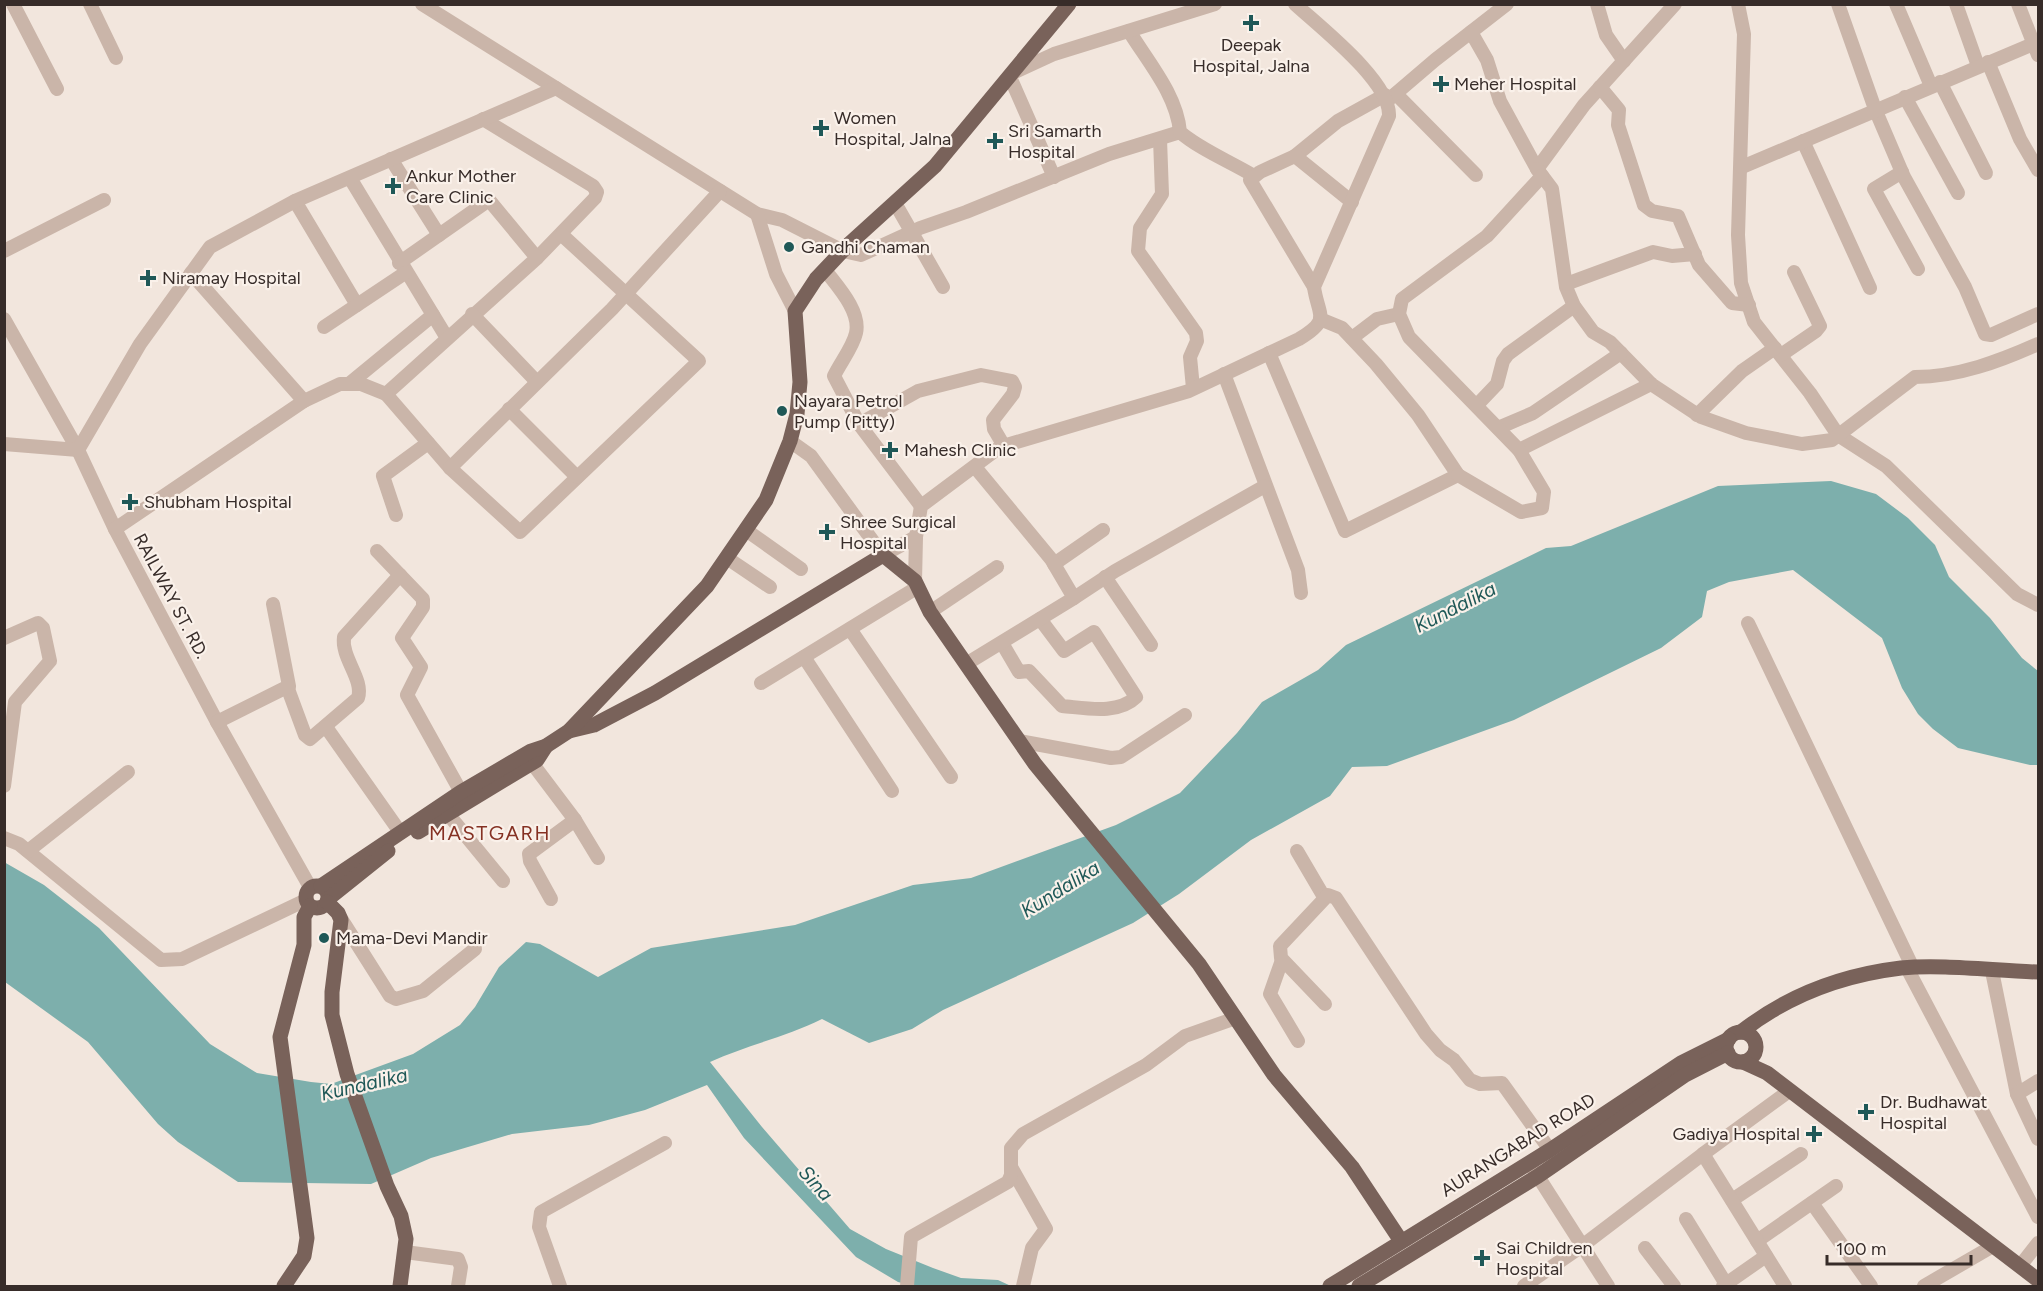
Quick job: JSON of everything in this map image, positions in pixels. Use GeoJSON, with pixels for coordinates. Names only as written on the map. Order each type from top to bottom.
{"type":"FeatureCollection","features":[{"type":"Feature","properties":{"kind":"main road"},"geometry":{"type":"LineString","coordinates":[[282,1285],[304,1256],[307,1238],[280,1037],[304,945],[304,917],[400,832],[461,792],[569,731],[707,586],[766,500],[790,441],[797,414],[800,382],[795,311],[825,270],[843,251],[935,166],[1013,75],[1062,7]]}},
{"type":"Feature","properties":{"kind":"main road"},"geometry":{"type":"LineString","coordinates":[[569,731],[594,725],[655,693],[883,555],[917,584],[930,612],[1035,764],[1101,841],[1199,964],[1274,1075],[1352,1167],[1401,1241]]}},
{"type":"Feature","properties":{"kind":"main road"},"geometry":{"type":"LineString","coordinates":[[322,901],[341,889],[393,847],[532,763],[546,746]]}},
{"type":"Feature","properties":{"kind":"main road"},"geometry":{"type":"LineString","coordinates":[[322,901],[331,1003],[347,1074],[387,1186],[401,1216],[406,1239],[400,1287]]}},
{"type":"Feature","properties":{"kind":"main road","name":"AURANGABAD ROAD"},"geometry":{"type":"LineString","coordinates":[[1359,1287],[1538,1176],[1685,1075],[1742,1042],[1763,1015],[1839,979],[1910,968],[2038,972]]}},
{"type":"Feature","properties":{"kind":"main road"},"geometry":{"type":"LineString","coordinates":[[1742,1042],[1752,1057],[1743,1062],[1767,1073]]}},
{"type":"Feature","properties":{"kind":"main road"},"geometry":{"type":"LineString","coordinates":[[1742,1042],[1767,1073],[1789,1091],[2038,1280]]}},
{"type":"Feature","properties":{"kind":"main road","name":"AURANGABAD ROAD"},"geometry":{"type":"LineString","coordinates":[[1330,1287],[1550,1150],[1681,1063],[1742,1042]]}},
{"type":"Feature","properties":{"kind":"street"},"geometry":{"type":"LineString","coordinates":[[13,4],[57,89]]}},
{"type":"Feature","properties":{"kind":"street"},"geometry":{"type":"LineString","coordinates":[[90,4],[116,58]]}},
{"type":"Feature","properties":{"kind":"street"},"geometry":{"type":"LineString","coordinates":[[422,4],[757,214],[782,220],[843,251],[861,255],[913,231],[1109,154],[1180,132]]}},
{"type":"Feature","properties":{"kind":"street"},"geometry":{"type":"LineString","coordinates":[[1054,177],[1013,75],[1054,54],[1215,4]]}},
{"type":"Feature","properties":{"kind":"street"},"geometry":{"type":"LineString","coordinates":[[1294,4],[1340,46],[1390,97],[1476,175]]}},
{"type":"Feature","properties":{"kind":"street"},"geometry":{"type":"LineString","coordinates":[[761,683],[850,629],[917,584],[916,537],[921,506],[1004,446],[1193,388],[1309,333],[1322,313],[1314,288],[1250,180],[1295,156],[1338,121],[1390,97],[1507,4]]}},
{"type":"Feature","properties":{"kind":"street"},"geometry":{"type":"LineString","coordinates":[[1597,4],[1606,34],[1624,61]]}},
{"type":"Feature","properties":{"kind":"street"},"geometry":{"type":"LineString","coordinates":[[1320,319],[1341,328],[1352,338],[1418,415],[1458,475],[1521,512],[1542,508],[1544,492],[1519,450],[1409,337],[1400,314],[1402,298],[1487,236],[1540,172],[1600,87],[1675,4]]}},
{"type":"Feature","properties":{"kind":"street"},"geometry":{"type":"LineString","coordinates":[[1738,4],[1744,34],[1742,167],[1738,235],[1741,283],[1754,322],[1838,435],[1886,466],[2018,594],[2038,605]]}},
{"type":"Feature","properties":{"kind":"street"},"geometry":{"type":"LineString","coordinates":[[1838,4],[1875,109],[1902,172],[1965,287],[1985,334],[1991,336],[2038,314]]}},
{"type":"Feature","properties":{"kind":"street"},"geometry":{"type":"LineString","coordinates":[[1896,4],[1936,84],[1986,173]]}},
{"type":"Feature","properties":{"kind":"street"},"geometry":{"type":"LineString","coordinates":[[1956,4],[2020,139],[2038,170]]}},
{"type":"Feature","properties":{"kind":"street"},"geometry":{"type":"LineString","coordinates":[[1742,167],[1983,64],[2037,47],[2018,4]]}},
{"type":"Feature","properties":{"kind":"street"},"geometry":{"type":"LineString","coordinates":[[1129,31],[1172,99],[1179,119],[1180,132],[1192,143],[1214,152],[1254,177]]}},
{"type":"Feature","properties":{"kind":"street"},"geometry":{"type":"LineString","coordinates":[[1472,32],[1487,60],[1500,101],[1552,189],[1566,284],[1574,306],[1593,332],[1610,342],[1651,384],[1697,415],[1746,433],[1802,444],[1832,440],[1915,377],[1929,377],[2001,361],[2038,344]]}},
{"type":"Feature","properties":{"kind":"street"},"geometry":{"type":"LineString","coordinates":[[1600,87],[1619,110],[1618,125],[1642,202],[1649,209],[1680,218],[1695,254],[1709,279],[1732,303],[1749,305]]}},
{"type":"Feature","properties":{"kind":"street"},"geometry":{"type":"LineString","coordinates":[[4,444],[78,450],[140,344],[210,247],[295,201],[556,88]]}},
{"type":"Feature","properties":{"kind":"street"},"geometry":{"type":"LineString","coordinates":[[1314,288],[1389,116],[1390,97]]}},
{"type":"Feature","properties":{"kind":"street"},"geometry":{"type":"LineString","coordinates":[[1905,97],[1958,193]]}},
{"type":"Feature","properties":{"kind":"street"},"geometry":{"type":"LineString","coordinates":[[386,394],[562,235],[596,198],[595,188],[483,119]]}},
{"type":"Feature","properties":{"kind":"street"},"geometry":{"type":"LineString","coordinates":[[1160,139],[1162,194],[1140,228],[1138,251],[1197,337],[1190,357],[1193,388]]}},
{"type":"Feature","properties":{"kind":"street"},"geometry":{"type":"LineString","coordinates":[[1803,141],[1870,288]]}},
{"type":"Feature","properties":{"kind":"street"},"geometry":{"type":"LineString","coordinates":[[1295,156],[1352,202]]}},
{"type":"Feature","properties":{"kind":"street"},"geometry":{"type":"LineString","coordinates":[[391,159],[439,235]]}},
{"type":"Feature","properties":{"kind":"street"},"geometry":{"type":"LineString","coordinates":[[1902,172],[1874,189],[1918,270]]}},
{"type":"Feature","properties":{"kind":"street"},"geometry":{"type":"LineString","coordinates":[[350,178],[402,268],[447,338]]}},
{"type":"Feature","properties":{"kind":"street"},"geometry":{"type":"LineString","coordinates":[[450,468],[627,292],[720,191]]}},
{"type":"Feature","properties":{"kind":"street"},"geometry":{"type":"LineString","coordinates":[[4,251],[104,200]]}},
{"type":"Feature","properties":{"kind":"street"},"geometry":{"type":"LineString","coordinates":[[324,327],[357,305],[439,235],[489,200],[537,258]]}},
{"type":"Feature","properties":{"kind":"street"},"geometry":{"type":"LineString","coordinates":[[295,201],[357,305]]}},
{"type":"Feature","properties":{"kind":"street"},"geometry":{"type":"LineString","coordinates":[[895,203],[943,287]]}},
{"type":"Feature","properties":{"kind":"street"},"geometry":{"type":"LineString","coordinates":[[757,214],[776,274],[795,311]]}},
{"type":"Feature","properties":{"kind":"street"},"geometry":{"type":"LineString","coordinates":[[115,529],[304,400],[340,384],[361,384],[386,394],[450,468],[520,532],[699,361],[627,292],[562,235]]}},
{"type":"Feature","properties":{"kind":"street"},"geometry":{"type":"LineString","coordinates":[[1566,284],[1653,252],[1672,256],[1695,254]]}},
{"type":"Feature","properties":{"kind":"street"},"geometry":{"type":"LineString","coordinates":[[825,270],[840,290],[856,320],[856,334],[834,376],[859,424],[921,506]]}},
{"type":"Feature","properties":{"kind":"street"},"geometry":{"type":"LineString","coordinates":[[1697,415],[1742,371],[1816,331],[1820,326],[1794,272]]}},
{"type":"Feature","properties":{"kind":"street"},"geometry":{"type":"LineString","coordinates":[[191,273],[304,400]]}},
{"type":"Feature","properties":{"kind":"street"},"geometry":{"type":"LineString","coordinates":[[1477,405],[1497,384],[1503,361],[1508,354],[1574,306]]}},
{"type":"Feature","properties":{"kind":"street"},"geometry":{"type":"LineString","coordinates":[[472,314],[537,382]]}},
{"type":"Feature","properties":{"kind":"street"},"geometry":{"type":"LineString","coordinates":[[1352,338],[1377,319],[1400,314]]}},
{"type":"Feature","properties":{"kind":"street"},"geometry":{"type":"LineString","coordinates":[[349,384],[433,315]]}},
{"type":"Feature","properties":{"kind":"street","name":"RAILWAY ST. RD."},"geometry":{"type":"LineString","coordinates":[[4,319],[78,450],[115,529],[218,722],[322,901],[390,996],[396,999],[423,991],[475,949]]}},
{"type":"Feature","properties":{"kind":"street"},"geometry":{"type":"LineString","coordinates":[[1269,353],[1345,531],[1458,475]]}},
{"type":"Feature","properties":{"kind":"street"},"geometry":{"type":"LineString","coordinates":[[1498,428],[1533,413],[1621,353]]}},
{"type":"Feature","properties":{"kind":"street"},"geometry":{"type":"LineString","coordinates":[[1224,374],[1298,570],[1301,593]]}},
{"type":"Feature","properties":{"kind":"street"},"geometry":{"type":"LineString","coordinates":[[859,424],[918,391],[981,375],[991,375],[1012,381],[1015,387],[1013,394],[993,420],[994,429],[1004,446]]}},
{"type":"Feature","properties":{"kind":"street"},"geometry":{"type":"LineString","coordinates":[[1519,450],[1651,384]]}},
{"type":"Feature","properties":{"kind":"street"},"geometry":{"type":"LineString","coordinates":[[509,409],[577,477]]}},
{"type":"Feature","properties":{"kind":"street"},"geometry":{"type":"LineString","coordinates":[[790,441],[811,456],[883,555],[916,537]]}},
{"type":"Feature","properties":{"kind":"street"},"geometry":{"type":"LineString","coordinates":[[396,515],[383,476],[428,443]]}},
{"type":"Feature","properties":{"kind":"street"},"geometry":{"type":"LineString","coordinates":[[975,466],[1054,564],[1074,598]]}},
{"type":"Feature","properties":{"kind":"street"},"geometry":{"type":"LineString","coordinates":[[966,664],[1105,577],[1265,486]]}},
{"type":"Feature","properties":{"kind":"street"},"geometry":{"type":"LineString","coordinates":[[746,530],[801,568]]}},
{"type":"Feature","properties":{"kind":"street"},"geometry":{"type":"LineString","coordinates":[[1054,564],[1103,530]]}},
{"type":"Feature","properties":{"kind":"street"},"geometry":{"type":"LineString","coordinates":[[377,551],[420,595],[424,603],[402,638],[421,667],[407,695],[461,792]]}},
{"type":"Feature","properties":{"kind":"street"},"geometry":{"type":"LineString","coordinates":[[727,558],[770,587]]}},
{"type":"Feature","properties":{"kind":"street"},"geometry":{"type":"LineString","coordinates":[[930,612],[997,567]]}},
{"type":"Feature","properties":{"kind":"street"},"geometry":{"type":"LineString","coordinates":[[273,604],[290,685],[288,688],[308,738],[313,737],[359,694],[344,651],[346,632],[400,575]]}},
{"type":"Feature","properties":{"kind":"street"},"geometry":{"type":"LineString","coordinates":[[1105,577],[1151,645]]}},
{"type":"Feature","properties":{"kind":"street"},"geometry":{"type":"LineString","coordinates":[[1002,643],[1019,672],[1029,671],[1062,706],[1107,709],[1128,705],[1136,697],[1095,632],[1064,651],[1040,619]]}},
{"type":"Feature","properties":{"kind":"street"},"geometry":{"type":"LineString","coordinates":[[4,638],[38,622],[43,628],[51,656],[48,666],[15,702],[7,720],[4,786]]}},
{"type":"Feature","properties":{"kind":"street"},"geometry":{"type":"LineString","coordinates":[[1748,623],[1910,968],[2038,1217]]}},
{"type":"Feature","properties":{"kind":"street"},"geometry":{"type":"LineString","coordinates":[[850,629],[951,777]]}},
{"type":"Feature","properties":{"kind":"street"},"geometry":{"type":"LineString","coordinates":[[804,657],[892,791]]}},
{"type":"Feature","properties":{"kind":"street"},"geometry":{"type":"LineString","coordinates":[[218,722],[288,688]]}},
{"type":"Feature","properties":{"kind":"street"},"geometry":{"type":"LineString","coordinates":[[1019,741],[1111,758],[1121,757],[1185,715]]}},
{"type":"Feature","properties":{"kind":"street"},"geometry":{"type":"LineString","coordinates":[[326,727],[400,832]]}},
{"type":"Feature","properties":{"kind":"street"},"geometry":{"type":"LineString","coordinates":[[532,763],[575,820],[598,858]]}},
{"type":"Feature","properties":{"kind":"street"},"geometry":{"type":"LineString","coordinates":[[28,851],[128,772]]}},
{"type":"Feature","properties":{"kind":"street"},"geometry":{"type":"LineString","coordinates":[[448,814],[503,881]]}},
{"type":"Feature","properties":{"kind":"street"},"geometry":{"type":"LineString","coordinates":[[551,899],[530,861],[529,854],[575,820]]}},
{"type":"Feature","properties":{"kind":"street"},"geometry":{"type":"LineString","coordinates":[[4,838],[28,851],[162,960],[182,959],[322,901]]}},
{"type":"Feature","properties":{"kind":"street"},"geometry":{"type":"LineString","coordinates":[[1297,852],[1324,897]]}},
{"type":"Feature","properties":{"kind":"street"},"geometry":{"type":"LineString","coordinates":[[1325,1004],[1282,960],[1279,954],[1280,946],[1328,895],[1335,898],[1434,1044],[1454,1060],[1470,1080],[1480,1084],[1502,1083],[1550,1150]]}},
{"type":"Feature","properties":{"kind":"street"},"geometry":{"type":"LineString","coordinates":[[1282,960],[1270,994],[1298,1041]]}},
{"type":"Feature","properties":{"kind":"street"},"geometry":{"type":"LineString","coordinates":[[1992,971],[2017,1094],[2038,1138]]}},
{"type":"Feature","properties":{"kind":"street"},"geometry":{"type":"LineString","coordinates":[[908,1287],[911,1237],[1003,1186],[1011,1175],[1011,1148],[1023,1134],[1146,1065],[1185,1036],[1236,1018]]}},
{"type":"Feature","properties":{"kind":"street"},"geometry":{"type":"LineString","coordinates":[[2017,1094],[2038,1081]]}},
{"type":"Feature","properties":{"kind":"street"},"geometry":{"type":"LineString","coordinates":[[1524,1287],[1789,1091]]}},
{"type":"Feature","properties":{"kind":"street"},"geometry":{"type":"LineString","coordinates":[[560,1287],[539,1227],[541,1212],[665,1143]]}},
{"type":"Feature","properties":{"kind":"street"},"geometry":{"type":"LineString","coordinates":[[1703,1154],[1785,1287]]}},
{"type":"Feature","properties":{"kind":"street"},"geometry":{"type":"LineString","coordinates":[[1732,1200],[1801,1154]]}},
{"type":"Feature","properties":{"kind":"street"},"geometry":{"type":"LineString","coordinates":[[1529,1163],[1608,1287]]}},
{"type":"Feature","properties":{"kind":"street"},"geometry":{"type":"LineString","coordinates":[[1011,1167],[1046,1228],[1032,1248],[1026,1281]]}},
{"type":"Feature","properties":{"kind":"street"},"geometry":{"type":"LineString","coordinates":[[1757,1241],[1836,1186]]}},
{"type":"Feature","properties":{"kind":"street"},"geometry":{"type":"LineString","coordinates":[[1812,1203],[1871,1287]]}},
{"type":"Feature","properties":{"kind":"street"},"geometry":{"type":"LineString","coordinates":[[1686,1219],[1724,1285],[1766,1256]]}},
{"type":"Feature","properties":{"kind":"street"},"geometry":{"type":"LineString","coordinates":[[2020,1266],[2038,1243]]}},
{"type":"Feature","properties":{"kind":"street"},"geometry":{"type":"LineString","coordinates":[[1924,1287],[1993,1246]]}},
{"type":"Feature","properties":{"kind":"street"},"geometry":{"type":"LineString","coordinates":[[1645,1248],[1674,1287]]}},
{"type":"Feature","properties":{"kind":"street"},"geometry":{"type":"LineString","coordinates":[[405,1252],[458,1259],[461,1267],[458,1287]]}},
{"type":"Feature","properties":{"kind":"water","name":"Kundalika"},"geometry":{"type":"Polygon","coordinates":[[[1831,481],[1876,494],[1908,518],[1935,545],[1949,577],[1990,618],[2022,658],[2038,671],[2038,765],[1958,748],[1933,729],[1918,714],[1902,688],[1882,638],[1793,570],[1729,582],[1707,591],[1702,617],[1661,648],[1514,720],[1387,766],[1352,767],[1330,796],[1251,840],[1179,894],[1133,923],[943,1010],[912,1029],[869,1043],[822,1019],[710,1062],[762,1127],[850,1229],[886,1249],[961,1278],[998,1280],[1011,1286],[914,1286],[898,1282],[856,1257],[744,1138],[707,1085],[645,1110],[589,1125],[512,1134],[431,1158],[371,1184],[238,1182],[178,1142],[158,1124],[88,1042],[5,982],[4,862],[44,885],[99,928],[210,1044],[257,1073],[331,1084],[413,1054],[460,1025],[475,1007],[499,967],[526,942],[540,944],[598,977],[651,948],[795,925],[913,885],[971,878],[1116,825],[1180,793],[1237,733],[1262,702],[1318,670],[1346,645],[1546,548],[1571,546],[1718,486],[1831,481]]]}},
{"type":"Feature","properties":{"kind":"place","name":"Deepak Hospital, Jalna"},"geometry":{"type":"Point","coordinates":[1251,23]}},
{"type":"Feature","properties":{"kind":"place","name":"Meher Hospital"},"geometry":{"type":"Point","coordinates":[1441,84]}},
{"type":"Feature","properties":{"kind":"place","name":"Women Hospital, Jalna"},"geometry":{"type":"Point","coordinates":[821,128]}},
{"type":"Feature","properties":{"kind":"place","name":"Sri Samarth Hospital"},"geometry":{"type":"Point","coordinates":[995,141]}},
{"type":"Feature","properties":{"kind":"place","name":"Ankur Mother Care Clinic"},"geometry":{"type":"Point","coordinates":[393,186]}},
{"type":"Feature","properties":{"kind":"place","name":"Gandhi Chaman"},"geometry":{"type":"Point","coordinates":[789,247]}},
{"type":"Feature","properties":{"kind":"place","name":"Niramay Hospital"},"geometry":{"type":"Point","coordinates":[148,278]}},
{"type":"Feature","properties":{"kind":"place","name":"Nayara Petrol Pump (Pitty)"},"geometry":{"type":"Point","coordinates":[782,411]}},
{"type":"Feature","properties":{"kind":"place","name":"Mahesh Clinic"},"geometry":{"type":"Point","coordinates":[890,450]}},
{"type":"Feature","properties":{"kind":"place","name":"Shubham Hospital"},"geometry":{"type":"Point","coordinates":[130,502]}},
{"type":"Feature","properties":{"kind":"place","name":"Shree Surgical Hospital"},"geometry":{"type":"Point","coordinates":[827,532]}},
{"type":"Feature","properties":{"kind":"place","name":"Mama-Devi Mandir"},"geometry":{"type":"Point","coordinates":[324,938]}},
{"type":"Feature","properties":{"kind":"place","name":"Dr. Budhawat Hospital"},"geometry":{"type":"Point","coordinates":[1866,1112]}},
{"type":"Feature","properties":{"kind":"place","name":"Gadiya Hospital"},"geometry":{"type":"Point","coordinates":[1814,1134]}},
{"type":"Feature","properties":{"kind":"place","name":"Sai Children Hospital"},"geometry":{"type":"Point","coordinates":[1482,1258]}},
{"type":"Feature","properties":{"kind":"district","name":"MASTGARH"},"geometry":{"type":"Point","coordinates":[490,833]}},
{"type":"Feature","properties":{"kind":"water label","name":"Sina"},"geometry":{"type":"Point","coordinates":[816,1183]}}]}
